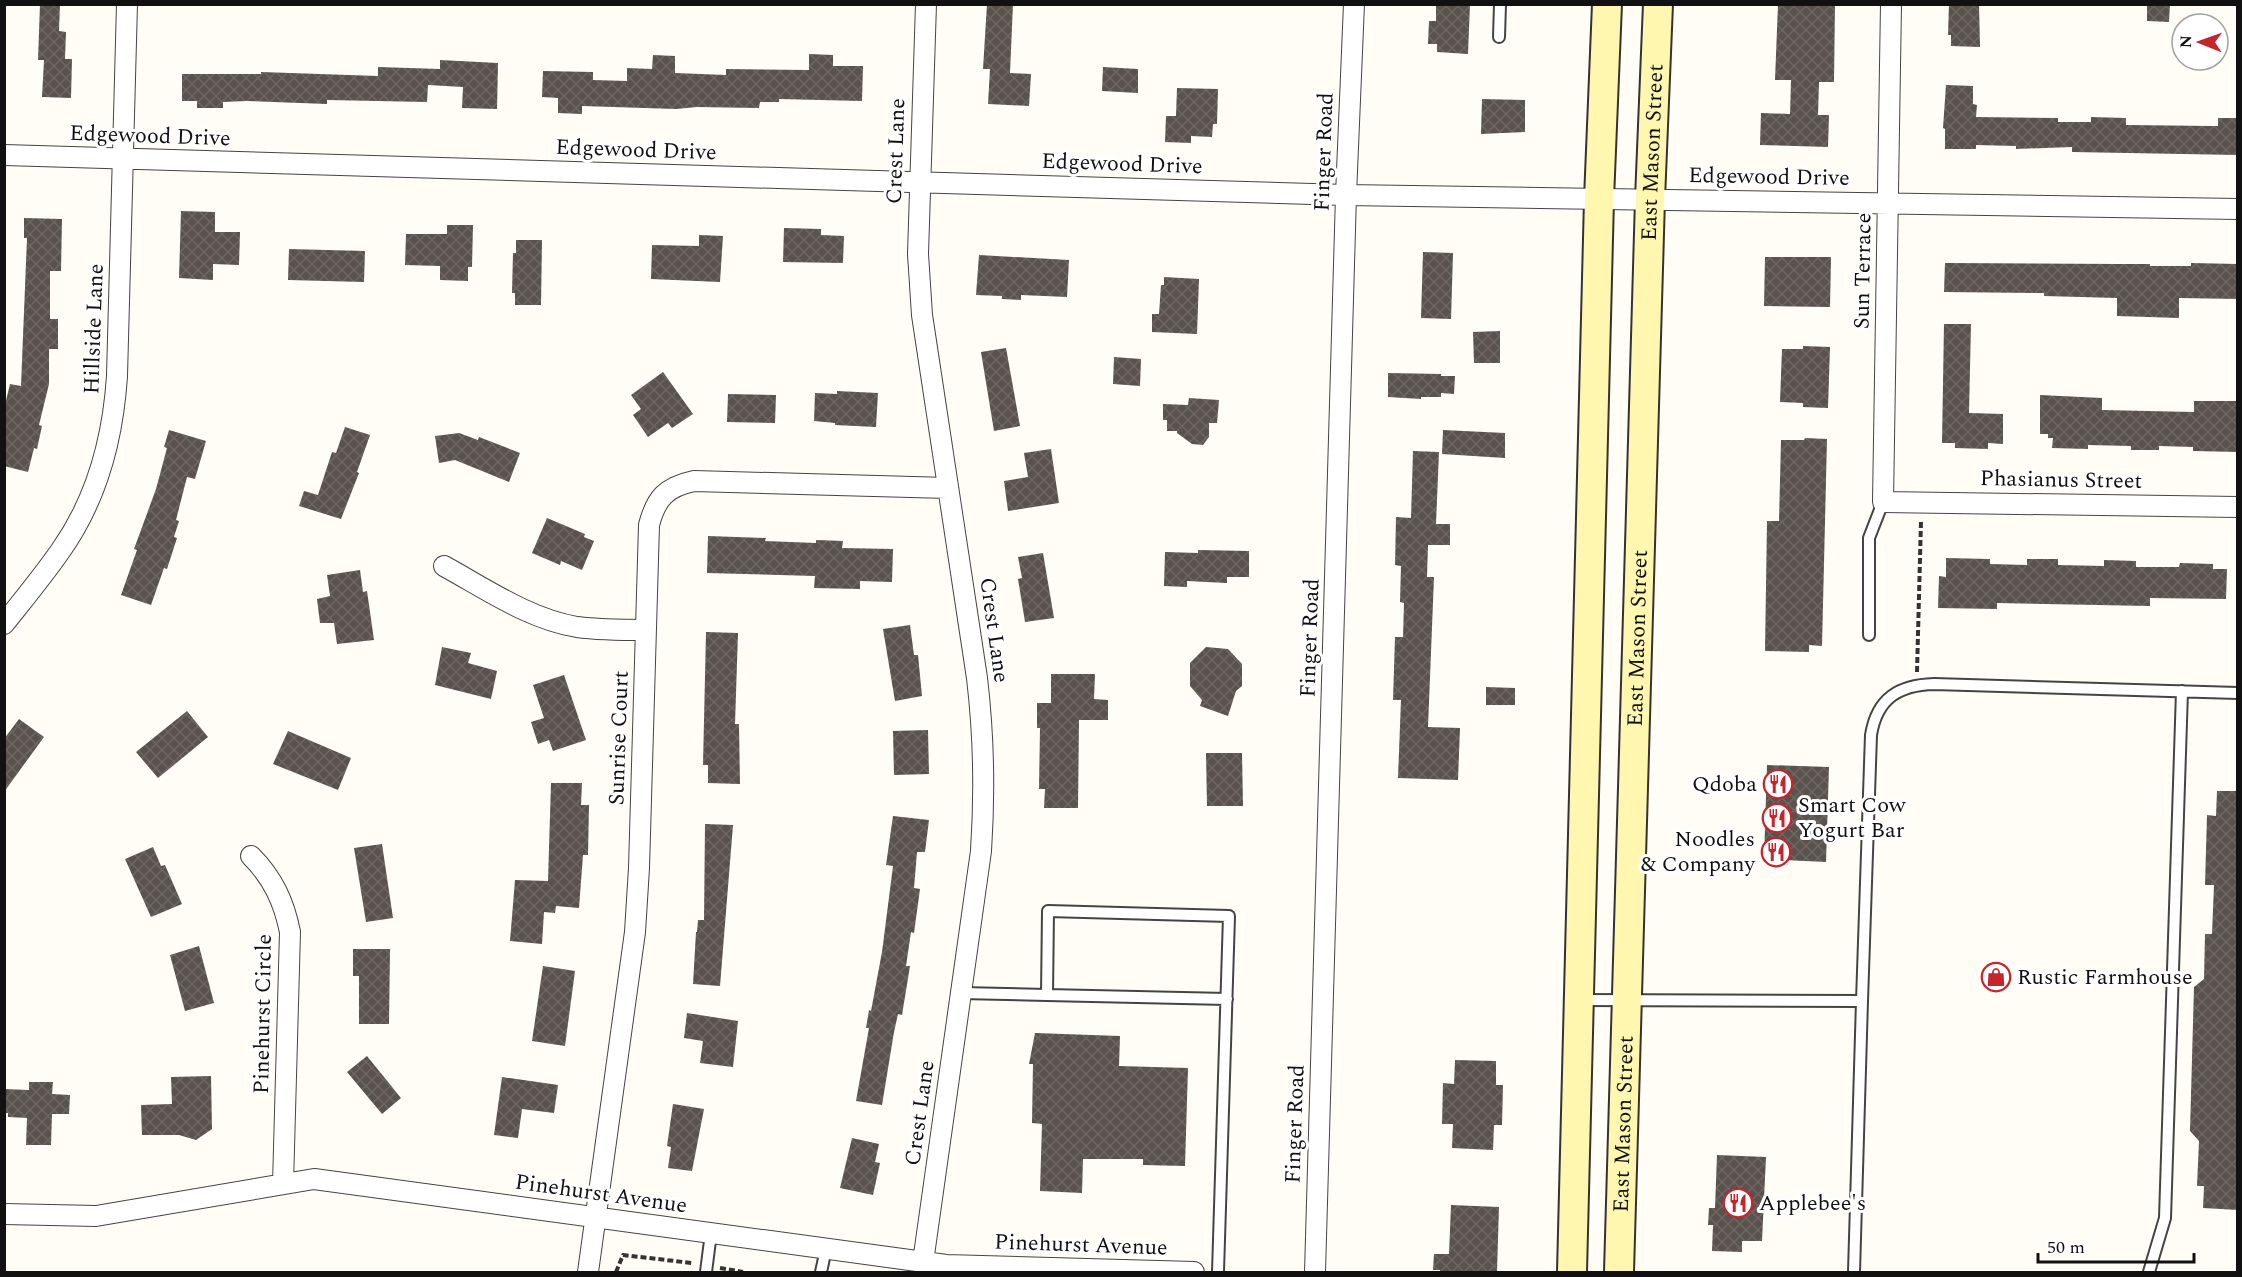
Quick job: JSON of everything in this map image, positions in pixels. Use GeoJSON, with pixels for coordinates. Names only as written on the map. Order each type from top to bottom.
{"type":"FeatureCollection","features":[{"type":"Feature","properties":{"kind":"main road","name":"East Mason Street"},"geometry":{"type":"LineString","coordinates":[[1572,1272],[1599,199],[1607,4]]}},
{"type":"Feature","properties":{"kind":"main road","name":"East Mason Street"},"geometry":{"type":"LineString","coordinates":[[1619,1272],[1650,200],[1658,4]]}},
{"type":"Feature","properties":{"kind":"street","name":"Hillside Lane"},"geometry":{"type":"LineString","coordinates":[[4,624],[62,549],[98,477],[108,444],[115,405],[117,376],[127,4]]}},
{"type":"Feature","properties":{"kind":"street","name":"Crest Lane"},"geometry":{"type":"LineString","coordinates":[[922,1262],[981,850],[985,793],[977,678],[922,315],[918,254],[926,4]]}},
{"type":"Feature","properties":{"kind":"street","name":"Finger Road"},"geometry":{"type":"LineString","coordinates":[[1315,1272],[1346,195],[1354,4]]}},
{"type":"Feature","properties":{"kind":"street","name":"Sun Terrace"},"geometry":{"type":"LineString","coordinates":[[1883,502],[1891,4]]}},
{"type":"Feature","properties":{"kind":"street","name":"Edgewood Drive"},"geometry":{"type":"LineString","coordinates":[[4,155],[1346,195],[2238,209]]}},
{"type":"Feature","properties":{"kind":"street","name":"Sunrise Court"},"geometry":{"type":"LineString","coordinates":[[588,1272],[635,932],[649,525],[653,511],[658,501],[671,489],[694,481],[948,488]]}},
{"type":"Feature","properties":{"kind":"street","name":"Phasianus Street"},"geometry":{"type":"LineString","coordinates":[[1883,502],[2238,507]]}},
{"type":"Feature","properties":{"kind":"street"},"geometry":{"type":"LineString","coordinates":[[444,566],[522,609],[546,619],[576,627],[646,630]]}},
{"type":"Feature","properties":{"kind":"street","name":"Pinehurst Circle"},"geometry":{"type":"LineString","coordinates":[[251,856],[276,887],[286,910],[290,932],[284,1184]]}},
{"type":"Feature","properties":{"kind":"street","name":"Pinehurst Avenue"},"geometry":{"type":"LineString","coordinates":[[4,1214],[96,1216],[314,1179],[946,1265],[1194,1272]]}},
{"type":"Feature","properties":{"kind":"lane"},"geometry":{"type":"LineString","coordinates":[[1499,37],[1500,4]]}},
{"type":"Feature","properties":{"kind":"lane"},"geometry":{"type":"LineString","coordinates":[[1869,635],[1869,538],[1883,502]]}},
{"type":"Feature","properties":{"kind":"lane"},"geometry":{"type":"LineString","coordinates":[[1854,1272],[1872,730],[1885,702],[1898,690],[1917,684],[2238,693]]}},
{"type":"Feature","properties":{"kind":"lane"},"geometry":{"type":"LineString","coordinates":[[2149,1272],[2165,1218],[2182,690]]}},
{"type":"Feature","properties":{"kind":"lane"},"geometry":{"type":"LineString","coordinates":[[1047,995],[1048,911],[1229,916],[1218,1272]]}},
{"type":"Feature","properties":{"kind":"lane"},"geometry":{"type":"LineString","coordinates":[[961,993],[1227,999]]}},
{"type":"Feature","properties":{"kind":"lane"},"geometry":{"type":"LineString","coordinates":[[1579,1000],[1862,1001]]}},
{"type":"Feature","properties":{"kind":"lane"},"geometry":{"type":"LineString","coordinates":[[707,1269],[711,1233]]}},
{"type":"Feature","properties":{"kind":"lane"},"geometry":{"type":"LineString","coordinates":[[821,1272],[826,1249]]}},
{"type":"Feature","properties":{"kind":"path"},"geometry":{"type":"LineString","coordinates":[[1917,684],[1922,502]]}},
{"type":"Feature","properties":{"kind":"path"},"geometry":{"type":"LineString","coordinates":[[616,1272],[623,1255],[707,1269],[743,1272]]}},
{"type":"Feature","properties":{"kind":"building"},"geometry":{"type":"Polygon","coordinates":[[[40,4],[60,4],[59,31],[66,32],[65,59],[72,59],[71,98],[42,97],[44,60],[38,60],[40,4]]]}},
{"type":"Feature","properties":{"kind":"building"},"geometry":{"type":"Polygon","coordinates":[[[987,4],[1013,4],[1010,73],[1031,74],[1029,106],[988,104],[990,69],[983,69],[987,4]]]}},
{"type":"Feature","properties":{"kind":"building"},"geometry":{"type":"Polygon","coordinates":[[[1436,4],[1470,4],[1468,54],[1437,52],[1437,44],[1428,44],[1429,21],[1436,21],[1436,4]]]}},
{"type":"Feature","properties":{"kind":"building"},"geometry":{"type":"Polygon","coordinates":[[[1778,4],[1835,4],[1834,82],[1819,82],[1818,115],[1829,115],[1828,147],[1760,145],[1761,113],[1790,114],[1791,80],[1775,80],[1778,4]]]}},
{"type":"Feature","properties":{"kind":"building"},"geometry":{"type":"Polygon","coordinates":[[[1949,4],[1979,4],[1980,47],[1951,46],[1951,35],[1948,35],[1949,4]]]}},
{"type":"Feature","properties":{"kind":"building"},"geometry":{"type":"Polygon","coordinates":[[[2147,4],[2170,4],[2169,22],[2147,21],[2147,4]]]}},
{"type":"Feature","properties":{"kind":"building"},"geometry":{"type":"Polygon","coordinates":[[[809,54],[833,55],[833,66],[863,66],[862,101],[779,99],[779,102],[760,102],[759,108],[676,109],[582,106],[582,114],[558,113],[558,98],[542,97],[543,71],[593,72],[593,80],[627,81],[627,68],[652,69],[653,55],[675,56],[675,73],[726,75],[726,69],[809,70],[809,54]]]}},
{"type":"Feature","properties":{"kind":"building"},"geometry":{"type":"Polygon","coordinates":[[[440,60],[498,63],[497,109],[462,108],[463,87],[428,85],[427,102],[327,100],[327,104],[246,101],[223,102],[223,108],[197,108],[197,101],[182,101],[182,74],[261,74],[261,72],[378,76],[378,67],[440,69],[440,60]]]}},
{"type":"Feature","properties":{"kind":"building"},"geometry":{"type":"Polygon","coordinates":[[[1103,67],[1138,69],[1138,93],[1102,91],[1103,67]]]}},
{"type":"Feature","properties":{"kind":"building"},"geometry":{"type":"Polygon","coordinates":[[[1946,85],[1973,86],[1973,104],[1977,105],[1976,117],[2058,118],[2058,122],[2091,122],[2091,117],[2126,118],[2126,125],[2211,126],[2218,126],[2218,118],[2238,118],[2238,155],[2072,152],[2072,147],[2016,149],[2016,146],[1976,145],[1976,149],[1945,149],[1945,129],[1943,128],[1946,85]]]}},
{"type":"Feature","properties":{"kind":"building"},"geometry":{"type":"Polygon","coordinates":[[[1177,88],[1218,89],[1217,124],[1213,124],[1212,137],[1191,136],[1191,143],[1165,142],[1166,116],[1176,116],[1177,88]]]}},
{"type":"Feature","properties":{"kind":"building"},"geometry":{"type":"Polygon","coordinates":[[[1482,99],[1525,100],[1525,132],[1481,134],[1482,99]]]}},
{"type":"Feature","properties":{"kind":"building"},"geometry":{"type":"Polygon","coordinates":[[[181,211],[215,212],[215,232],[240,232],[239,265],[213,264],[213,280],[179,278],[181,211]]]}},
{"type":"Feature","properties":{"kind":"building"},"geometry":{"type":"Polygon","coordinates":[[[24,218],[62,219],[61,271],[50,271],[50,319],[58,319],[58,349],[49,349],[49,384],[39,425],[42,426],[37,449],[34,448],[28,472],[4,466],[4,409],[10,384],[21,386],[27,238],[24,238],[24,218]]]}},
{"type":"Feature","properties":{"kind":"building"},"geometry":{"type":"Polygon","coordinates":[[[447,225],[473,225],[472,267],[468,267],[468,281],[440,280],[440,266],[405,265],[406,234],[447,234],[447,225]]]}},
{"type":"Feature","properties":{"kind":"building"},"geometry":{"type":"Polygon","coordinates":[[[784,228],[821,229],[821,235],[844,236],[843,263],[783,262],[784,228]]]}},
{"type":"Feature","properties":{"kind":"building"},"geometry":{"type":"Polygon","coordinates":[[[699,235],[723,236],[720,282],[651,279],[652,245],[699,246],[699,235]]]}},
{"type":"Feature","properties":{"kind":"building"},"geometry":{"type":"Polygon","coordinates":[[[516,240],[542,240],[541,305],[515,305],[515,293],[512,293],[513,253],[516,253],[516,240]]]}},
{"type":"Feature","properties":{"kind":"building"},"geometry":{"type":"Polygon","coordinates":[[[289,249],[365,251],[364,282],[288,280],[289,249]]]}},
{"type":"Feature","properties":{"kind":"building"},"geometry":{"type":"Polygon","coordinates":[[[1423,252],[1453,253],[1451,319],[1421,318],[1423,252]]]}},
{"type":"Feature","properties":{"kind":"building"},"geometry":{"type":"Polygon","coordinates":[[[979,255],[1069,260],[1067,297],[1021,295],[1021,300],[1002,299],[1002,296],[976,295],[979,255]]]}},
{"type":"Feature","properties":{"kind":"building"},"geometry":{"type":"Polygon","coordinates":[[[1765,257],[1831,257],[1830,307],[1764,306],[1765,257]]]}},
{"type":"Feature","properties":{"kind":"building"},"geometry":{"type":"Polygon","coordinates":[[[1945,263],[2150,264],[2150,266],[2191,266],[2191,263],[2238,264],[2238,299],[2179,298],[2179,318],[2117,316],[2117,298],[2044,296],[2044,293],[1944,292],[1945,263]]]}},
{"type":"Feature","properties":{"kind":"building"},"geometry":{"type":"Polygon","coordinates":[[[1164,277],[1199,279],[1197,334],[1152,332],[1152,314],[1159,314],[1161,285],[1164,285],[1164,277]]]}},
{"type":"Feature","properties":{"kind":"building"},"geometry":{"type":"Polygon","coordinates":[[[1944,324],[1971,324],[1969,413],[2003,414],[2003,444],[1988,443],[1988,449],[1955,448],[1955,443],[1942,443],[1944,324]]]}},
{"type":"Feature","properties":{"kind":"building"},"geometry":{"type":"Polygon","coordinates":[[[1500,331],[1500,363],[1474,363],[1473,332],[1500,331]]]}},
{"type":"Feature","properties":{"kind":"building"},"geometry":{"type":"Polygon","coordinates":[[[1803,346],[1830,347],[1828,408],[1803,407],[1803,403],[1780,402],[1782,349],[1803,349],[1803,346]]]}},
{"type":"Feature","properties":{"kind":"building"},"geometry":{"type":"Polygon","coordinates":[[[1006,348],[1020,426],[994,431],[981,352],[1006,348]]]}},
{"type":"Feature","properties":{"kind":"building"},"geometry":{"type":"Polygon","coordinates":[[[1114,357],[1141,359],[1140,386],[1113,384],[1114,357]]]}},
{"type":"Feature","properties":{"kind":"building"},"geometry":{"type":"Polygon","coordinates":[[[663,372],[693,414],[672,428],[668,423],[648,437],[633,415],[641,409],[631,395],[663,372]]]}},
{"type":"Feature","properties":{"kind":"building"},"geometry":{"type":"Polygon","coordinates":[[[1388,373],[1455,376],[1454,394],[1441,393],[1441,397],[1421,397],[1421,399],[1388,397],[1388,373]]]}},
{"type":"Feature","properties":{"kind":"building"},"geometry":{"type":"Polygon","coordinates":[[[837,391],[878,393],[876,427],[835,425],[835,423],[814,421],[815,393],[837,394],[837,391]]]}},
{"type":"Feature","properties":{"kind":"building"},"geometry":{"type":"Polygon","coordinates":[[[728,394],[776,395],[775,423],[727,422],[728,394]]]}},
{"type":"Feature","properties":{"kind":"building"},"geometry":{"type":"Polygon","coordinates":[[[2040,395],[2102,398],[2102,410],[2194,412],[2194,401],[2238,401],[2238,452],[2193,451],[2193,447],[2159,446],[2159,450],[2131,450],[2131,446],[2088,445],[2088,449],[2052,448],[2053,438],[2048,438],[2048,434],[2040,434],[2040,395]]]}},
{"type":"Feature","properties":{"kind":"building"},"geometry":{"type":"Polygon","coordinates":[[[1189,398],[1219,400],[1217,423],[1209,423],[1209,437],[1203,445],[1192,444],[1177,431],[1167,431],[1167,420],[1163,420],[1163,404],[1188,405],[1189,398]]]}},
{"type":"Feature","properties":{"kind":"building"},"geometry":{"type":"Polygon","coordinates":[[[345,427],[370,435],[357,472],[359,473],[341,519],[299,506],[304,491],[318,495],[332,452],[336,453],[345,427]]]}},
{"type":"Feature","properties":{"kind":"building"},"geometry":{"type":"Polygon","coordinates":[[[169,430],[206,441],[195,479],[187,477],[176,520],[179,521],[174,537],[177,538],[167,569],[164,568],[151,605],[121,595],[137,550],[134,549],[156,489],[167,448],[164,447],[169,430]]]}},
{"type":"Feature","properties":{"kind":"building"},"geometry":{"type":"Polygon","coordinates":[[[1443,430],[1505,433],[1505,458],[1442,454],[1443,430]]]}},
{"type":"Feature","properties":{"kind":"building"},"geometry":{"type":"Polygon","coordinates":[[[459,433],[478,440],[479,437],[520,453],[509,482],[455,460],[439,463],[435,436],[459,433]]]}},
{"type":"Feature","properties":{"kind":"building"},"geometry":{"type":"Polygon","coordinates":[[[1805,438],[1827,439],[1822,646],[1809,645],[1809,652],[1765,651],[1767,521],[1779,521],[1781,440],[1804,440],[1805,438]]]}},
{"type":"Feature","properties":{"kind":"building"},"geometry":{"type":"Polygon","coordinates":[[[1051,449],[1059,503],[1008,511],[1004,481],[1028,477],[1024,453],[1051,449]]]}},
{"type":"Feature","properties":{"kind":"building"},"geometry":{"type":"Polygon","coordinates":[[[1413,451],[1439,452],[1436,524],[1450,524],[1450,545],[1428,545],[1427,577],[1434,577],[1428,727],[1460,728],[1458,780],[1398,778],[1401,700],[1393,700],[1395,637],[1403,637],[1404,603],[1400,602],[1401,566],[1395,565],[1396,517],[1411,518],[1413,451]]]}},
{"type":"Feature","properties":{"kind":"building"},"geometry":{"type":"Polygon","coordinates":[[[547,518],[585,534],[584,537],[594,541],[582,570],[561,561],[560,565],[532,553],[547,518]]]}},
{"type":"Feature","properties":{"kind":"building"},"geometry":{"type":"Polygon","coordinates":[[[708,536],[816,543],[816,540],[843,541],[842,548],[893,549],[892,582],[860,581],[860,589],[814,588],[815,576],[707,573],[708,536]]]}},
{"type":"Feature","properties":{"kind":"building"},"geometry":{"type":"Polygon","coordinates":[[[1198,550],[1249,551],[1249,577],[1227,577],[1227,583],[1187,581],[1187,587],[1164,586],[1165,552],[1198,553],[1198,550]]]}},
{"type":"Feature","properties":{"kind":"building"},"geometry":{"type":"Polygon","coordinates":[[[1043,553],[1054,618],[1025,622],[1018,579],[1022,578],[1018,557],[1043,553]]]}},
{"type":"Feature","properties":{"kind":"building"},"geometry":{"type":"Polygon","coordinates":[[[1946,558],[1990,559],[1990,564],[2027,565],[2027,559],[2058,559],[2058,565],[2104,566],[2104,560],[2136,561],[2136,567],[2179,567],[2180,563],[2213,564],[2213,569],[2227,569],[2226,599],[2150,598],[2150,606],[1997,603],[1997,609],[1938,608],[1939,576],[1946,577],[1946,558]]]}},
{"type":"Feature","properties":{"kind":"building"},"geometry":{"type":"Polygon","coordinates":[[[360,570],[363,592],[367,591],[374,640],[337,644],[334,623],[320,623],[317,599],[330,596],[327,575],[360,570]]]}},
{"type":"Feature","properties":{"kind":"building"},"geometry":{"type":"Polygon","coordinates":[[[910,625],[914,655],[918,655],[922,696],[895,701],[883,629],[910,625]]]}},
{"type":"Feature","properties":{"kind":"building"},"geometry":{"type":"Polygon","coordinates":[[[706,632],[738,633],[735,724],[739,724],[740,784],[708,783],[708,765],[703,765],[706,632]]]}},
{"type":"Feature","properties":{"kind":"building"},"geometry":{"type":"Polygon","coordinates":[[[442,647],[471,653],[468,663],[497,671],[491,699],[435,685],[442,647]]]}},
{"type":"Feature","properties":{"kind":"building"},"geometry":{"type":"Polygon","coordinates":[[[1206,647],[1228,649],[1242,664],[1242,686],[1236,691],[1228,716],[1200,706],[1202,700],[1190,686],[1190,663],[1206,647]]]}},
{"type":"Feature","properties":{"kind":"building"},"geometry":{"type":"Polygon","coordinates":[[[1051,674],[1095,674],[1094,699],[1108,700],[1108,720],[1079,720],[1078,808],[1044,808],[1045,789],[1039,789],[1040,728],[1037,728],[1037,703],[1051,703],[1051,674]]]}},
{"type":"Feature","properties":{"kind":"building"},"geometry":{"type":"Polygon","coordinates":[[[564,675],[586,740],[553,751],[549,740],[538,744],[531,722],[544,718],[533,685],[564,675]]]}},
{"type":"Feature","properties":{"kind":"building"},"geometry":{"type":"Polygon","coordinates":[[[1486,687],[1515,688],[1515,705],[1486,705],[1486,687]]]}},
{"type":"Feature","properties":{"kind":"building"},"geometry":{"type":"Polygon","coordinates":[[[187,711],[208,737],[158,778],[136,752],[187,711]]]}},
{"type":"Feature","properties":{"kind":"building"},"geometry":{"type":"Polygon","coordinates":[[[19,719],[44,737],[4,792],[4,739],[19,719]]]}},
{"type":"Feature","properties":{"kind":"building"},"geometry":{"type":"Polygon","coordinates":[[[928,730],[929,774],[894,775],[893,731],[928,730]]]}},
{"type":"Feature","properties":{"kind":"building"},"geometry":{"type":"Polygon","coordinates":[[[288,731],[351,758],[338,790],[273,764],[288,731]]]}},
{"type":"Feature","properties":{"kind":"building"},"geometry":{"type":"Polygon","coordinates":[[[1206,753],[1242,753],[1243,806],[1207,806],[1206,753]]]}},
{"type":"Feature","properties":{"kind":"building"},"geometry":{"type":"Polygon","coordinates":[[[1767,765],[1829,767],[1826,862],[1764,859],[1767,765]]]}},
{"type":"Feature","properties":{"kind":"building"},"geometry":{"type":"Polygon","coordinates":[[[551,783],[582,783],[581,805],[589,805],[588,855],[583,855],[579,908],[556,906],[555,913],[544,912],[542,944],[510,941],[515,880],[548,881],[551,783]]]}},
{"type":"Feature","properties":{"kind":"building"},"geometry":{"type":"Polygon","coordinates":[[[2217,791],[2238,791],[2238,1210],[2203,1208],[2204,1186],[2197,1186],[2199,1141],[2190,1131],[2194,987],[2204,979],[2205,934],[2212,934],[2214,885],[2205,885],[2207,815],[2216,816],[2217,791]]]}},
{"type":"Feature","properties":{"kind":"building"},"geometry":{"type":"Polygon","coordinates":[[[893,816],[929,820],[925,852],[917,852],[914,888],[920,889],[914,933],[911,932],[906,966],[910,966],[902,1015],[898,1014],[894,1032],[882,1105],[856,1101],[869,1028],[866,1028],[869,1010],[871,1011],[882,952],[893,866],[886,865],[893,816]]]}},
{"type":"Feature","properties":{"kind":"building"},"geometry":{"type":"Polygon","coordinates":[[[705,824],[733,825],[720,986],[693,984],[698,920],[704,920],[705,824]]]}},
{"type":"Feature","properties":{"kind":"building"},"geometry":{"type":"Polygon","coordinates":[[[382,844],[393,918],[366,922],[354,848],[382,844]]]}},
{"type":"Feature","properties":{"kind":"building"},"geometry":{"type":"Polygon","coordinates":[[[153,847],[161,866],[165,865],[182,904],[151,917],[125,859],[153,847]]]}},
{"type":"Feature","properties":{"kind":"building"},"geometry":{"type":"Polygon","coordinates":[[[199,946],[214,1003],[185,1011],[170,955],[199,946]]]}},
{"type":"Feature","properties":{"kind":"building"},"geometry":{"type":"Polygon","coordinates":[[[353,949],[390,949],[389,1024],[359,1024],[359,976],[353,976],[353,949]]]}},
{"type":"Feature","properties":{"kind":"building"},"geometry":{"type":"Polygon","coordinates":[[[543,966],[575,971],[565,1046],[532,1041],[543,966]]]}},
{"type":"Feature","properties":{"kind":"building"},"geometry":{"type":"Polygon","coordinates":[[[687,1013],[738,1021],[733,1067],[700,1063],[703,1041],[684,1038],[687,1013]]]}},
{"type":"Feature","properties":{"kind":"building"},"geometry":{"type":"Polygon","coordinates":[[[1035,1033],[1120,1036],[1119,1066],[1188,1068],[1185,1166],[1143,1165],[1143,1159],[1083,1159],[1082,1193],[1040,1191],[1042,1124],[1032,1123],[1033,1064],[1029,1064],[1035,1033]]]}},
{"type":"Feature","properties":{"kind":"building"},"geometry":{"type":"Polygon","coordinates":[[[367,1056],[401,1098],[382,1114],[347,1072],[367,1056]]]}},
{"type":"Feature","properties":{"kind":"building"},"geometry":{"type":"Polygon","coordinates":[[[1455,1060],[1496,1061],[1496,1085],[1503,1085],[1502,1125],[1494,1125],[1493,1150],[1452,1148],[1453,1124],[1442,1124],[1443,1083],[1454,1084],[1455,1060]]]}},
{"type":"Feature","properties":{"kind":"building"},"geometry":{"type":"Polygon","coordinates":[[[211,1076],[212,1129],[196,1140],[179,1135],[142,1135],[141,1105],[172,1104],[171,1077],[211,1076]]]}},
{"type":"Feature","properties":{"kind":"building"},"geometry":{"type":"Polygon","coordinates":[[[502,1077],[558,1085],[554,1113],[522,1109],[518,1138],[494,1135],[502,1077]]]}},
{"type":"Feature","properties":{"kind":"building"},"geometry":{"type":"Polygon","coordinates":[[[29,1082],[53,1082],[52,1094],[70,1095],[69,1114],[52,1114],[51,1145],[26,1145],[27,1118],[8,1117],[8,1113],[4,1113],[4,1089],[29,1090],[29,1082]]]}},
{"type":"Feature","properties":{"kind":"building"},"geometry":{"type":"Polygon","coordinates":[[[673,1104],[704,1109],[692,1171],[668,1168],[671,1147],[667,1146],[673,1104]]]}},
{"type":"Feature","properties":{"kind":"building"},"geometry":{"type":"Polygon","coordinates":[[[852,1138],[879,1144],[875,1162],[880,1163],[873,1195],[840,1188],[852,1138]]]}},
{"type":"Feature","properties":{"kind":"building"},"geometry":{"type":"Polygon","coordinates":[[[1717,1155],[1766,1157],[1762,1241],[1742,1241],[1742,1252],[1712,1251],[1713,1225],[1708,1225],[1709,1208],[1715,1208],[1717,1155]]]}},
{"type":"Feature","properties":{"kind":"building"},"geometry":{"type":"Polygon","coordinates":[[[1451,1205],[1499,1207],[1497,1272],[1433,1270],[1434,1254],[1449,1254],[1451,1205]]]}},
{"type":"Feature","properties":{"kind":"place","name":"Qdoba"},"geometry":{"type":"Point","coordinates":[1778,784]}},
{"type":"Feature","properties":{"kind":"place","name":"Smart Cow Yogurt Bar"},"geometry":{"type":"Point","coordinates":[1777,818]}},
{"type":"Feature","properties":{"kind":"place","name":"Noodles & Company"},"geometry":{"type":"Point","coordinates":[1776,852]}},
{"type":"Feature","properties":{"kind":"place","name":"Rustic Farmhouse"},"geometry":{"type":"Point","coordinates":[1996,977]}},
{"type":"Feature","properties":{"kind":"place","name":"Applebee's"},"geometry":{"type":"Point","coordinates":[1738,1203]}}]}
